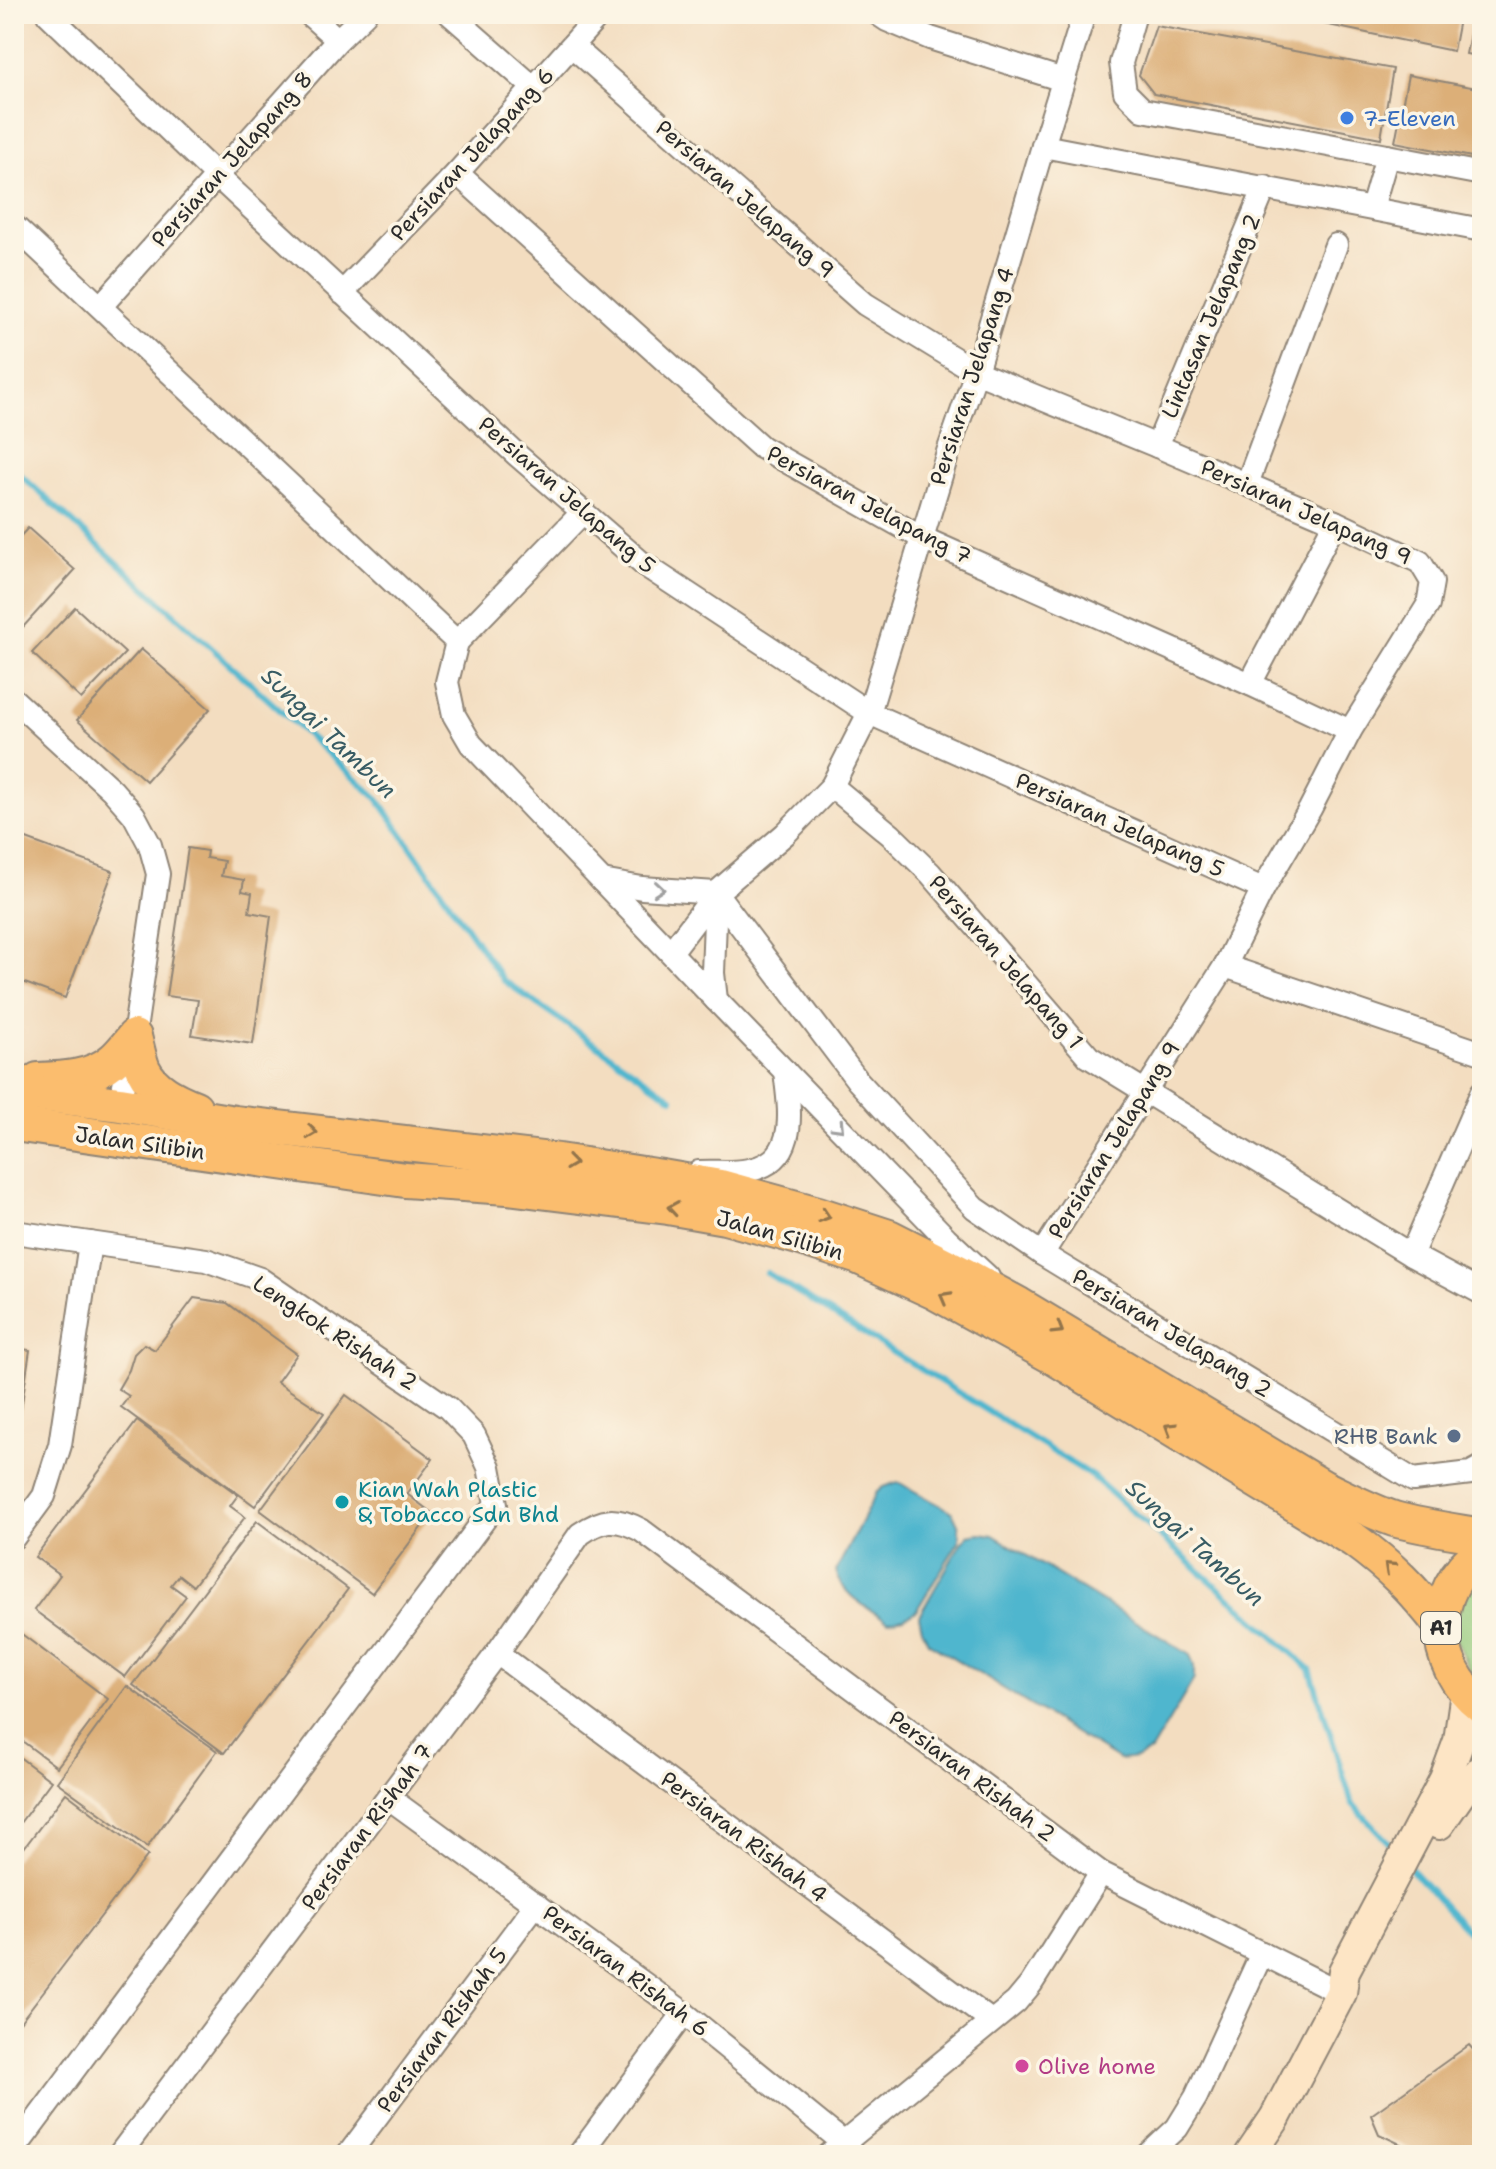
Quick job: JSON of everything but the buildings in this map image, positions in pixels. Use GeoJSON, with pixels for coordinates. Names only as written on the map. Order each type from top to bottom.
{"type":"FeatureCollection","features":[{"type":"Feature","properties":{"kind":"main road"},"geometry":{"type":"LineString","coordinates":[[14,1081],[71,1078],[92,1073],[112,1062],[134,1037]]}},
{"type":"Feature","properties":{"kind":"main road"},"geometry":{"type":"LineString","coordinates":[[134,1037],[144,1070],[158,1089],[176,1100],[235,1123]]}},
{"type":"Feature","properties":{"kind":"main road","name":"Jalan Silibin"},"geometry":{"type":"LineString","coordinates":[[14,1091],[235,1123],[559,1161],[720,1187],[767,1199],[889,1237],[964,1275],[1353,1503],[1392,1518],[1482,1536]]}},
{"type":"Feature","properties":{"kind":"main road"},"geometry":{"type":"LineString","coordinates":[[14,1113],[94,1122],[108,1118],[120,1104]]}},
{"type":"Feature","properties":{"kind":"main road"},"geometry":{"type":"LineString","coordinates":[[120,1104],[125,1120],[139,1129],[252,1144],[326,1170]]}},
{"type":"Feature","properties":{"kind":"main road","name":"Jalan Silibin"},"geometry":{"type":"LineString","coordinates":[[14,1124],[326,1170],[405,1180],[507,1187],[668,1207],[725,1217],[859,1257],[935,1292],[1052,1356],[1342,1532],[1385,1562],[1417,1594],[1441,1625]]}},
{"type":"Feature","properties":{"kind":"main road","name":"A1"},"geometry":{"type":"LineString","coordinates":[[1474,1699],[1457,1681],[1447,1661],[1441,1625],[1453,1582],[1466,1564],[1482,1551]]}},
{"type":"Feature","properties":{"kind":"main road"},"geometry":{"type":"LineString","coordinates":[[1250,2155],[1275,2118],[1341,1993],[1344,1971],[1393,1894],[1439,1808],[1445,1779],[1474,1699]]}},
{"type":"Feature","properties":{"kind":"main road"},"geometry":{"type":"LineString","coordinates":[[1439,1808],[1462,1791],[1482,1769]]}},
{"type":"Feature","properties":{"kind":"street","name":"Persiaran Jelapang 5"},"geometry":{"type":"LineString","coordinates":[[48,14],[517,455],[643,564],[869,713],[1263,889]]}},
{"type":"Feature","properties":{"kind":"street"},"geometry":{"type":"LineString","coordinates":[[309,14],[338,40]]}},
{"type":"Feature","properties":{"kind":"street","name":"Persiaran Jelapang 8"},"geometry":{"type":"LineString","coordinates":[[101,306],[338,40],[365,14]]}},
{"type":"Feature","properties":{"kind":"street"},"geometry":{"type":"LineString","coordinates":[[450,14],[533,87]]}},
{"type":"Feature","properties":{"kind":"street","name":"Persiaran Jelapang 6"},"geometry":{"type":"LineString","coordinates":[[342,293],[457,173],[600,14]]}},
{"type":"Feature","properties":{"kind":"street"},"geometry":{"type":"LineString","coordinates":[[878,14],[930,38],[1063,80]]}},
{"type":"Feature","properties":{"kind":"street","name":"Persiaran Jelapang 4"},"geometry":{"type":"LineString","coordinates":[[671,952],[716,893],[785,834],[832,786],[869,713],[1084,14]]}},
{"type":"Feature","properties":{"kind":"street"},"geometry":{"type":"LineString","coordinates":[[1135,14],[1121,63],[1125,92],[1143,110],[1482,174]]}},
{"type":"Feature","properties":{"kind":"street","name":"Persiaran Jelapang 9"},"geometry":{"type":"LineString","coordinates":[[572,46],[865,304],[976,372],[1247,484],[1420,562],[1432,582],[1428,605],[1350,731],[1310,809],[1263,889],[1225,966],[1042,1254]]}},
{"type":"Feature","properties":{"kind":"street"},"geometry":{"type":"LineString","coordinates":[[1043,146],[1482,230]]}},
{"type":"Feature","properties":{"kind":"street"},"geometry":{"type":"LineString","coordinates":[[1372,208],[1387,156]]}},
{"type":"Feature","properties":{"kind":"street","name":"Persiaran Jelapang 7"},"geometry":{"type":"LineString","coordinates":[[457,173],[761,447],[922,538],[1350,731]]}},
{"type":"Feature","properties":{"kind":"street","name":"Lintasan Jelapang 2"},"geometry":{"type":"LineString","coordinates":[[1157,446],[1265,187]]}},
{"type":"Feature","properties":{"kind":"street"},"geometry":{"type":"LineString","coordinates":[[14,226],[457,642],[583,512]]}},
{"type":"Feature","properties":{"kind":"street"},"geometry":{"type":"LineString","coordinates":[[1247,484],[1336,245]]}},
{"type":"Feature","properties":{"kind":"street"},"geometry":{"type":"LineString","coordinates":[[1250,684],[1335,522]]}},
{"type":"Feature","properties":{"kind":"street","name":"Jalan Silibin"},"geometry":{"type":"LineString","coordinates":[[457,642],[447,682],[454,715],[471,744],[946,1238],[1019,1305]]}},
{"type":"Feature","properties":{"kind":"street"},"geometry":{"type":"LineString","coordinates":[[14,700],[112,790],[134,815],[150,845],[158,874],[134,1037],[120,1104]]}},
{"type":"Feature","properties":{"kind":"street","name":"Persiaran Jelapang 1"},"geometry":{"type":"LineString","coordinates":[[832,786],[891,835],[930,873],[1089,1057],[1411,1255],[1482,1293]]}},
{"type":"Feature","properties":{"kind":"street"},"geometry":{"type":"LineString","coordinates":[[602,881],[642,888],[716,893],[713,973],[716,1000]]}},
{"type":"Feature","properties":{"kind":"street","name":"Persiaran Jelapang 2"},"geometry":{"type":"LineString","coordinates":[[716,893],[858,1081],[975,1208],[1042,1254],[1413,1480],[1471,1473],[1482,1467]]}},
{"type":"Feature","properties":{"kind":"street"},"geometry":{"type":"LineString","coordinates":[[1225,966],[1482,1053]]}},
{"type":"Feature","properties":{"kind":"street"},"geometry":{"type":"LineString","coordinates":[[662,1177],[686,1172],[744,1171],[769,1164],[783,1149],[789,1129],[790,1106],[785,1071]]}},
{"type":"Feature","properties":{"kind":"street"},"geometry":{"type":"LineString","coordinates":[[1411,1255],[1482,1092]]}},
{"type":"Feature","properties":{"kind":"street","name":"Lengkok Rishah 2"},"geometry":{"type":"LineString","coordinates":[[14,1232],[206,1260],[260,1279],[448,1408],[474,1435],[489,1467],[496,1504],[14,2150]]}},
{"type":"Feature","properties":{"kind":"street"},"geometry":{"type":"LineString","coordinates":[[14,1537],[44,1496],[60,1445],[90,1243]]}},
{"type":"Feature","properties":{"kind":"street","name":"Persiaran Rishah 7"},"geometry":{"type":"LineString","coordinates":[[119,2155],[497,1653],[580,1534],[595,1524],[625,1522]]}},
{"type":"Feature","properties":{"kind":"street","name":"Persiaran Rishah 2"},"geometry":{"type":"LineString","coordinates":[[625,1522],[654,1539],[1101,1873],[1341,1993]]}},
{"type":"Feature","properties":{"kind":"street","name":"Persiaran Rishah 4"},"geometry":{"type":"LineString","coordinates":[[497,1653],[991,2021]]}},
{"type":"Feature","properties":{"kind":"street","name":"Persiaran Rishah 6"},"geometry":{"type":"LineString","coordinates":[[389,1798],[684,2013],[842,2151]]}},
{"type":"Feature","properties":{"kind":"street"},"geometry":{"type":"LineString","coordinates":[[842,2151],[1016,2002],[1031,1984],[1101,1873]]}},
{"type":"Feature","properties":{"kind":"street","name":"Persiaran Rishah 5"},"geometry":{"type":"LineString","coordinates":[[348,2155],[536,1904]]}},
{"type":"Feature","properties":{"kind":"street"},"geometry":{"type":"LineString","coordinates":[[1148,2155],[1177,2128],[1196,2097],[1262,1953]]}},
{"type":"Feature","properties":{"kind":"street"},"geometry":{"type":"LineString","coordinates":[[579,2155],[684,2013]]}},
{"type":"Feature","properties":{"kind":"green space"},"geometry":{"type":"Polygon","coordinates":[[[1482,1556],[1482,1685],[1473,1677],[1450,1627],[1482,1556]]]}},
{"type":"Feature","properties":{"kind":"water"},"geometry":{"type":"Polygon","coordinates":[[[898,1482],[952,1512],[959,1526],[959,1541],[916,1611],[904,1618],[888,1621],[850,1594],[836,1571],[876,1493],[898,1482]]]}},
{"type":"Feature","properties":{"kind":"water"},"geometry":{"type":"Polygon","coordinates":[[[968,1535],[993,1535],[1190,1655],[1194,1679],[1151,1751],[1137,1758],[1119,1760],[928,1642],[919,1616],[961,1543],[968,1535]]]}},
{"type":"Feature","properties":{"kind":"waterway","name":"Sungai Tambun"},"geometry":{"type":"LineString","coordinates":[[14,469],[377,798],[503,980],[672,1098]]}},
{"type":"Feature","properties":{"kind":"waterway","name":"Sungai Tambun"},"geometry":{"type":"LineString","coordinates":[[767,1273],[1092,1476],[1310,1669],[1352,1803],[1396,1851]]}},
{"type":"Feature","properties":{"kind":"waterway","name":"Sungai Tambun"},"geometry":{"type":"LineString","coordinates":[[1408,1866],[1482,1947]]}},
{"type":"Feature","properties":{"kind":"place","name":"7-Eleven"},"geometry":{"type":"Point","coordinates":[1347,118]}},
{"type":"Feature","properties":{"kind":"place","name":"RHB Bank"},"geometry":{"type":"Point","coordinates":[1454,1436]}},
{"type":"Feature","properties":{"kind":"place","name":"Kian Wah Plastic & Tobacco Sdn Bhd"},"geometry":{"type":"Point","coordinates":[342,1502]}},
{"type":"Feature","properties":{"kind":"place","name":"Olive home"},"geometry":{"type":"Point","coordinates":[1022,2066]}}]}
